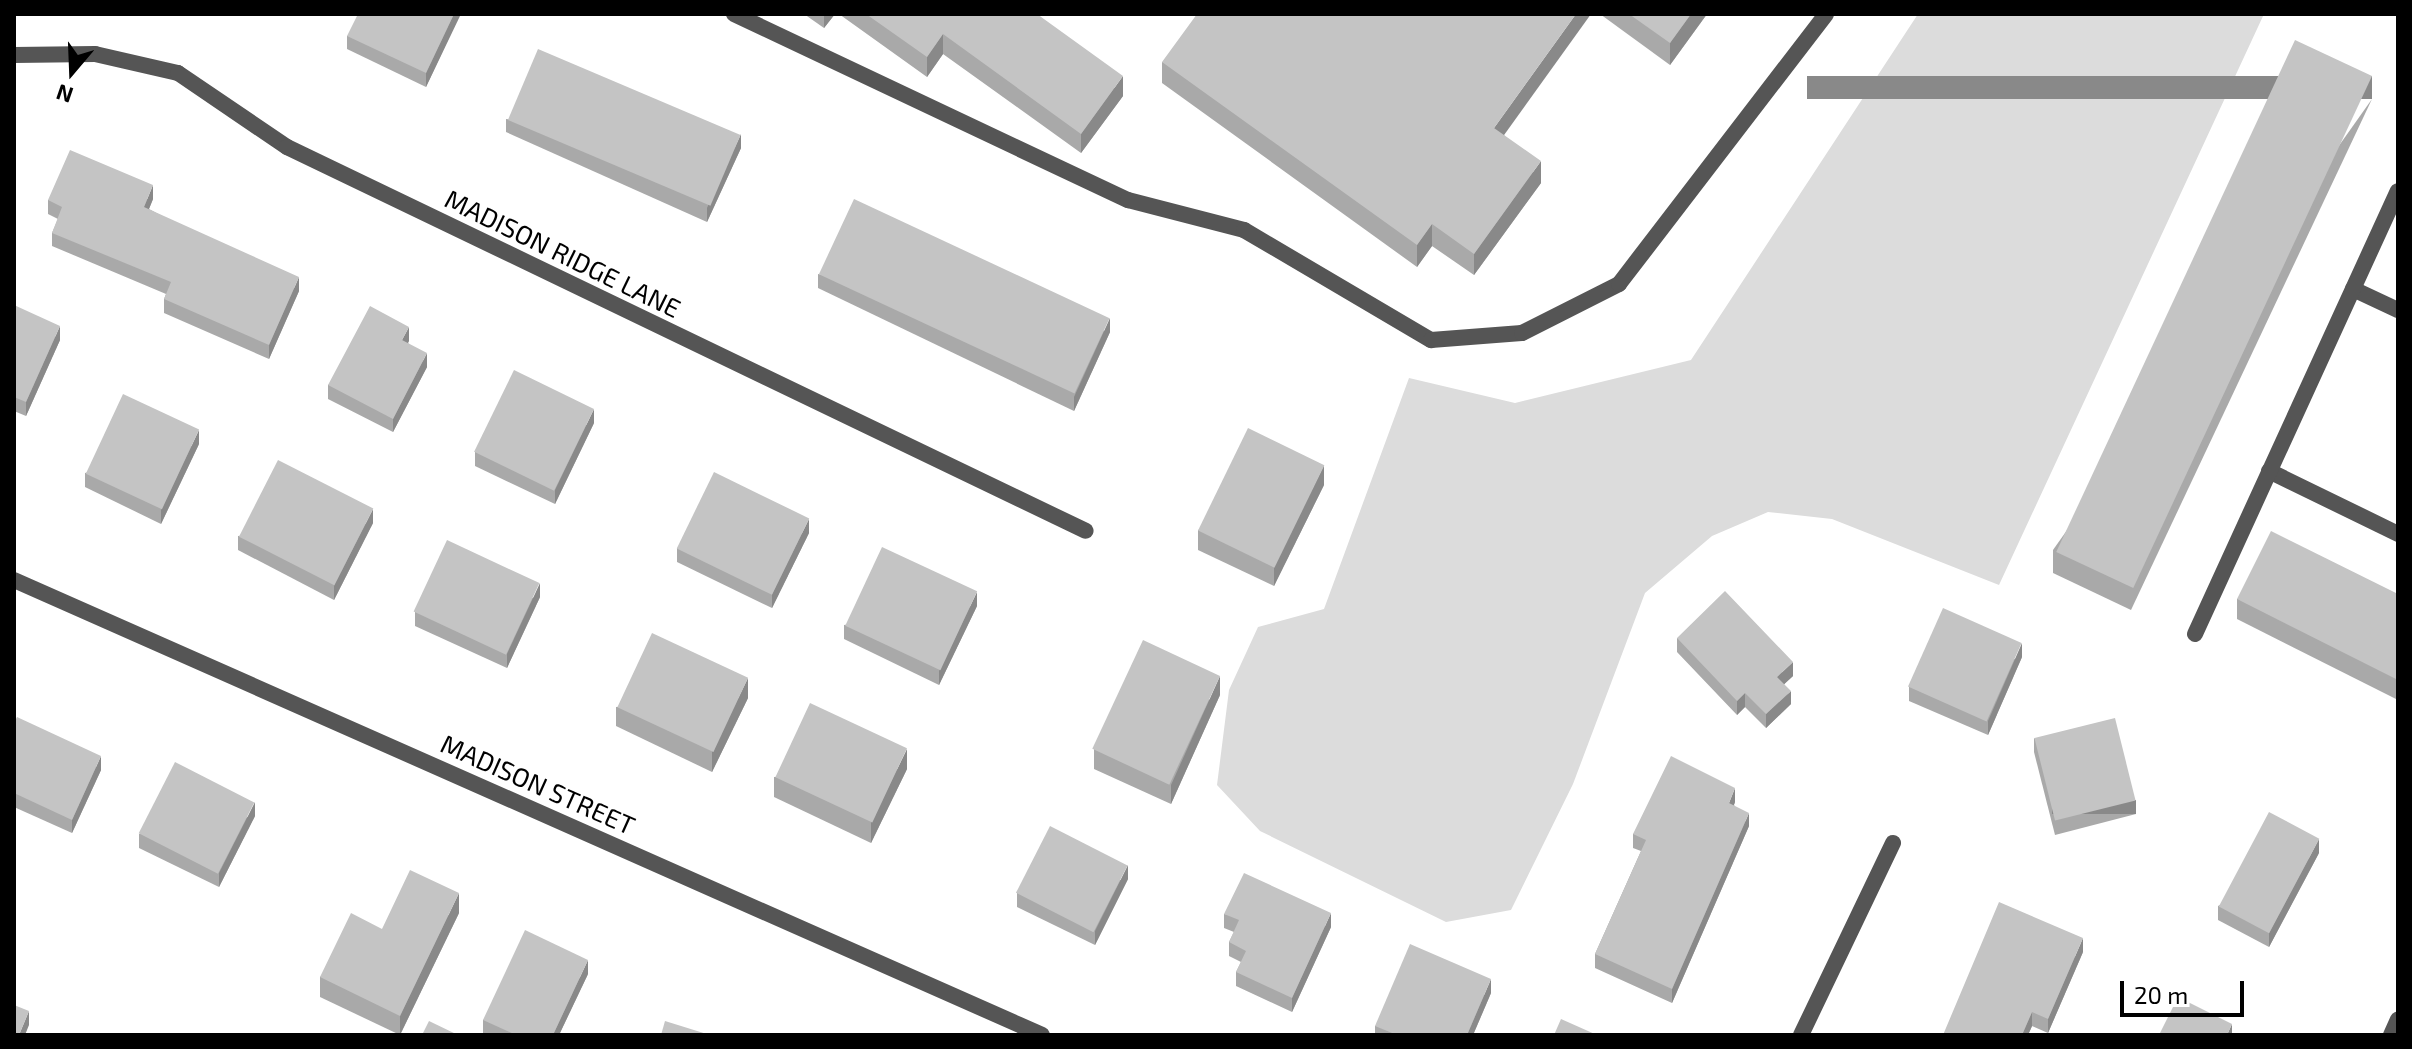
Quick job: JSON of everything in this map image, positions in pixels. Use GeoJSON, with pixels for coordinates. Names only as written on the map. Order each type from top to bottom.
{"type":"FeatureCollection","features":[{"type":"Feature","properties":{"kind":"street"},"geometry":{"type":"LineString","coordinates":[[734,14],[1128,200],[1244,230],[1431,340],[1522,333],[1619,284],[1826,14]]}},
{"type":"Feature","properties":{"kind":"street","name":"MADISON RIDGE LANE"},"geometry":{"type":"LineString","coordinates":[[14,55],[95,54],[178,73],[287,147],[1086,531]]}},
{"type":"Feature","properties":{"kind":"street"},"geometry":{"type":"LineString","coordinates":[[2195,634],[2398,191]]}},
{"type":"Feature","properties":{"kind":"street"},"geometry":{"type":"LineString","coordinates":[[2353,289],[2398,310]]}},
{"type":"Feature","properties":{"kind":"street"},"geometry":{"type":"LineString","coordinates":[[2269,471],[2398,534]]}},
{"type":"Feature","properties":{"kind":"street","name":"MADISON STREET"},"geometry":{"type":"LineString","coordinates":[[14,580],[1042,1035]]}},
{"type":"Feature","properties":{"kind":"street"},"geometry":{"type":"LineString","coordinates":[[1801,1035],[1893,843]]}},
{"type":"Feature","properties":{"kind":"street"},"geometry":{"type":"LineString","coordinates":[[2391,1035],[2398,1019]]}},
{"type":"Feature","properties":{"kind":"shaded area"},"geometry":{"type":"Polygon","coordinates":[[[1918,14],[2264,14],[1999,585],[1832,519],[1768,512],[1712,536],[1645,593],[1573,784],[1511,910],[1446,922],[1260,831],[1217,785],[1229,690],[1258,627],[1324,609],[1409,378],[1515,403],[1691,360],[1918,14]]]}},
{"type":"Feature","properties":{"kind":"building"},"geometry":{"type":"Polygon","coordinates":[[[358,14],[454,14],[426,73],[347,36],[358,14]]]}},
{"type":"Feature","properties":{"kind":"building"},"geometry":{"type":"Polygon","coordinates":[[[866,14],[1037,14],[1123,76],[1081,134],[943,34],[927,57],[866,14]]]}},
{"type":"Feature","properties":{"kind":"building"},"geometry":{"type":"Polygon","coordinates":[[[1197,14],[1576,14],[1494,128],[1541,161],[1474,254],[1432,224],[1417,245],[1162,62],[1197,14]]]}},
{"type":"Feature","properties":{"kind":"building"},"geometry":{"type":"Polygon","coordinates":[[[1629,14],[1691,14],[1670,43],[1629,14]]]}},
{"type":"Feature","properties":{"kind":"building"},"geometry":{"type":"Polygon","coordinates":[[[2295,40],[2372,76],[2133,588],[2056,552],[2295,40]]]}},
{"type":"Feature","properties":{"kind":"building"},"geometry":{"type":"Polygon","coordinates":[[[538,49],[741,135],[710,206],[508,120],[538,49]]]}},
{"type":"Feature","properties":{"kind":"building"},"geometry":{"type":"Polygon","coordinates":[[[70,150],[153,185],[144,207],[299,277],[269,345],[164,299],[171,282],[52,233],[62,207],[48,200],[70,150]]]}},
{"type":"Feature","properties":{"kind":"building"},"geometry":{"type":"Polygon","coordinates":[[[854,199],[1110,318],[1075,393],[819,274],[854,199]]]}},
{"type":"Feature","properties":{"kind":"building"},"geometry":{"type":"Polygon","coordinates":[[[14,305],[60,326],[26,402],[14,397],[14,305]]]}},
{"type":"Feature","properties":{"kind":"building"},"geometry":{"type":"Polygon","coordinates":[[[370,306],[409,327],[402,340],[427,353],[393,419],[328,385],[370,306]]]}},
{"type":"Feature","properties":{"kind":"building"},"geometry":{"type":"Polygon","coordinates":[[[514,370],[594,409],[554,491],[474,452],[514,370]]]}},
{"type":"Feature","properties":{"kind":"building"},"geometry":{"type":"Polygon","coordinates":[[[123,394],[199,429],[162,509],[86,474],[123,394]]]}},
{"type":"Feature","properties":{"kind":"building"},"geometry":{"type":"Polygon","coordinates":[[[1248,428],[1324,465],[1274,568],[1198,530],[1248,428]]]}},
{"type":"Feature","properties":{"kind":"building"},"geometry":{"type":"Polygon","coordinates":[[[278,460],[373,509],[334,585],[239,537],[278,460]]]}},
{"type":"Feature","properties":{"kind":"building"},"geometry":{"type":"Polygon","coordinates":[[[714,472],[809,518],[772,595],[677,548],[714,472]]]}},
{"type":"Feature","properties":{"kind":"building"},"geometry":{"type":"Polygon","coordinates":[[[2271,531],[2398,594],[2398,680],[2237,599],[2271,531]]]}},
{"type":"Feature","properties":{"kind":"building"},"geometry":{"type":"Polygon","coordinates":[[[447,540],[539,583],[506,655],[414,612],[447,540]]]}},
{"type":"Feature","properties":{"kind":"building"},"geometry":{"type":"Polygon","coordinates":[[[882,547],[977,591],[940,670],[845,626],[882,547]]]}},
{"type":"Feature","properties":{"kind":"building"},"geometry":{"type":"Polygon","coordinates":[[[1725,591],[1793,662],[1777,677],[1791,691],[1766,714],[1745,693],[1737,701],[1677,638],[1725,591]]]}},
{"type":"Feature","properties":{"kind":"building"},"geometry":{"type":"Polygon","coordinates":[[[1943,608],[2022,643],[1987,722],[1908,687],[1943,608]]]}},
{"type":"Feature","properties":{"kind":"building"},"geometry":{"type":"Polygon","coordinates":[[[652,633],[748,678],[713,752],[617,707],[652,633]]]}},
{"type":"Feature","properties":{"kind":"building"},"geometry":{"type":"Polygon","coordinates":[[[1143,640],[1220,676],[1169,785],[1092,749],[1143,640]]]}},
{"type":"Feature","properties":{"kind":"building"},"geometry":{"type":"Polygon","coordinates":[[[810,703],[907,748],[872,823],[775,777],[810,703]]]}},
{"type":"Feature","properties":{"kind":"building"},"geometry":{"type":"Polygon","coordinates":[[[17,717],[101,756],[72,820],[14,793],[14,723],[17,717]]]}},
{"type":"Feature","properties":{"kind":"building"},"geometry":{"type":"Polygon","coordinates":[[[2115,718],[2136,800],[2055,821],[2034,738],[2115,718]]]}},
{"type":"Feature","properties":{"kind":"building"},"geometry":{"type":"Polygon","coordinates":[[[1671,756],[1735,788],[1729,803],[1749,813],[1672,989],[1595,954],[1646,840],[1633,834],[1671,756]]]}},
{"type":"Feature","properties":{"kind":"building"},"geometry":{"type":"Polygon","coordinates":[[[175,762],[254,802],[218,874],[139,833],[175,762]]]}},
{"type":"Feature","properties":{"kind":"building"},"geometry":{"type":"Polygon","coordinates":[[[2269,812],[2319,839],[2269,933],[2219,906],[2269,812]]]}},
{"type":"Feature","properties":{"kind":"building"},"geometry":{"type":"Polygon","coordinates":[[[1050,826],[1128,865],[1093,932],[1016,893],[1050,826]]]}},
{"type":"Feature","properties":{"kind":"building"},"geometry":{"type":"Polygon","coordinates":[[[410,870],[459,893],[400,1016],[320,977],[351,913],[382,929],[410,870]]]}},
{"type":"Feature","properties":{"kind":"building"},"geometry":{"type":"Polygon","coordinates":[[[1244,873],[1331,913],[1292,998],[1236,972],[1246,951],[1229,942],[1239,920],[1224,914],[1244,873]]]}},
{"type":"Feature","properties":{"kind":"building"},"geometry":{"type":"Polygon","coordinates":[[[1999,902],[2083,938],[2048,1019],[2032,1012],[2022,1035],[1943,1035],[1999,902]]]}},
{"type":"Feature","properties":{"kind":"building"},"geometry":{"type":"Polygon","coordinates":[[[525,930],[588,960],[553,1035],[516,1035],[483,1020],[525,930]]]}},
{"type":"Feature","properties":{"kind":"building"},"geometry":{"type":"Polygon","coordinates":[[[1410,944],[1491,979],[1467,1035],[1397,1035],[1375,1026],[1410,944]]]}},
{"type":"Feature","properties":{"kind":"building"},"geometry":{"type":"Polygon","coordinates":[[[2178,997],[2232,1024],[2227,1035],[2159,1035],[2178,997]]]}},
{"type":"Feature","properties":{"kind":"building"},"geometry":{"type":"Polygon","coordinates":[[[14,1005],[29,1011],[19,1035],[14,1035],[14,1005]]]}},
{"type":"Feature","properties":{"kind":"building"},"geometry":{"type":"Polygon","coordinates":[[[1561,1019],[1597,1035],[1554,1035],[1561,1019]]]}},
{"type":"Feature","properties":{"kind":"building"},"geometry":{"type":"Polygon","coordinates":[[[429,1021],[458,1035],[422,1035],[429,1021]]]}},
{"type":"Feature","properties":{"kind":"building"},"geometry":{"type":"Polygon","coordinates":[[[665,1021],[710,1035],[661,1035],[665,1021]]]}}]}
